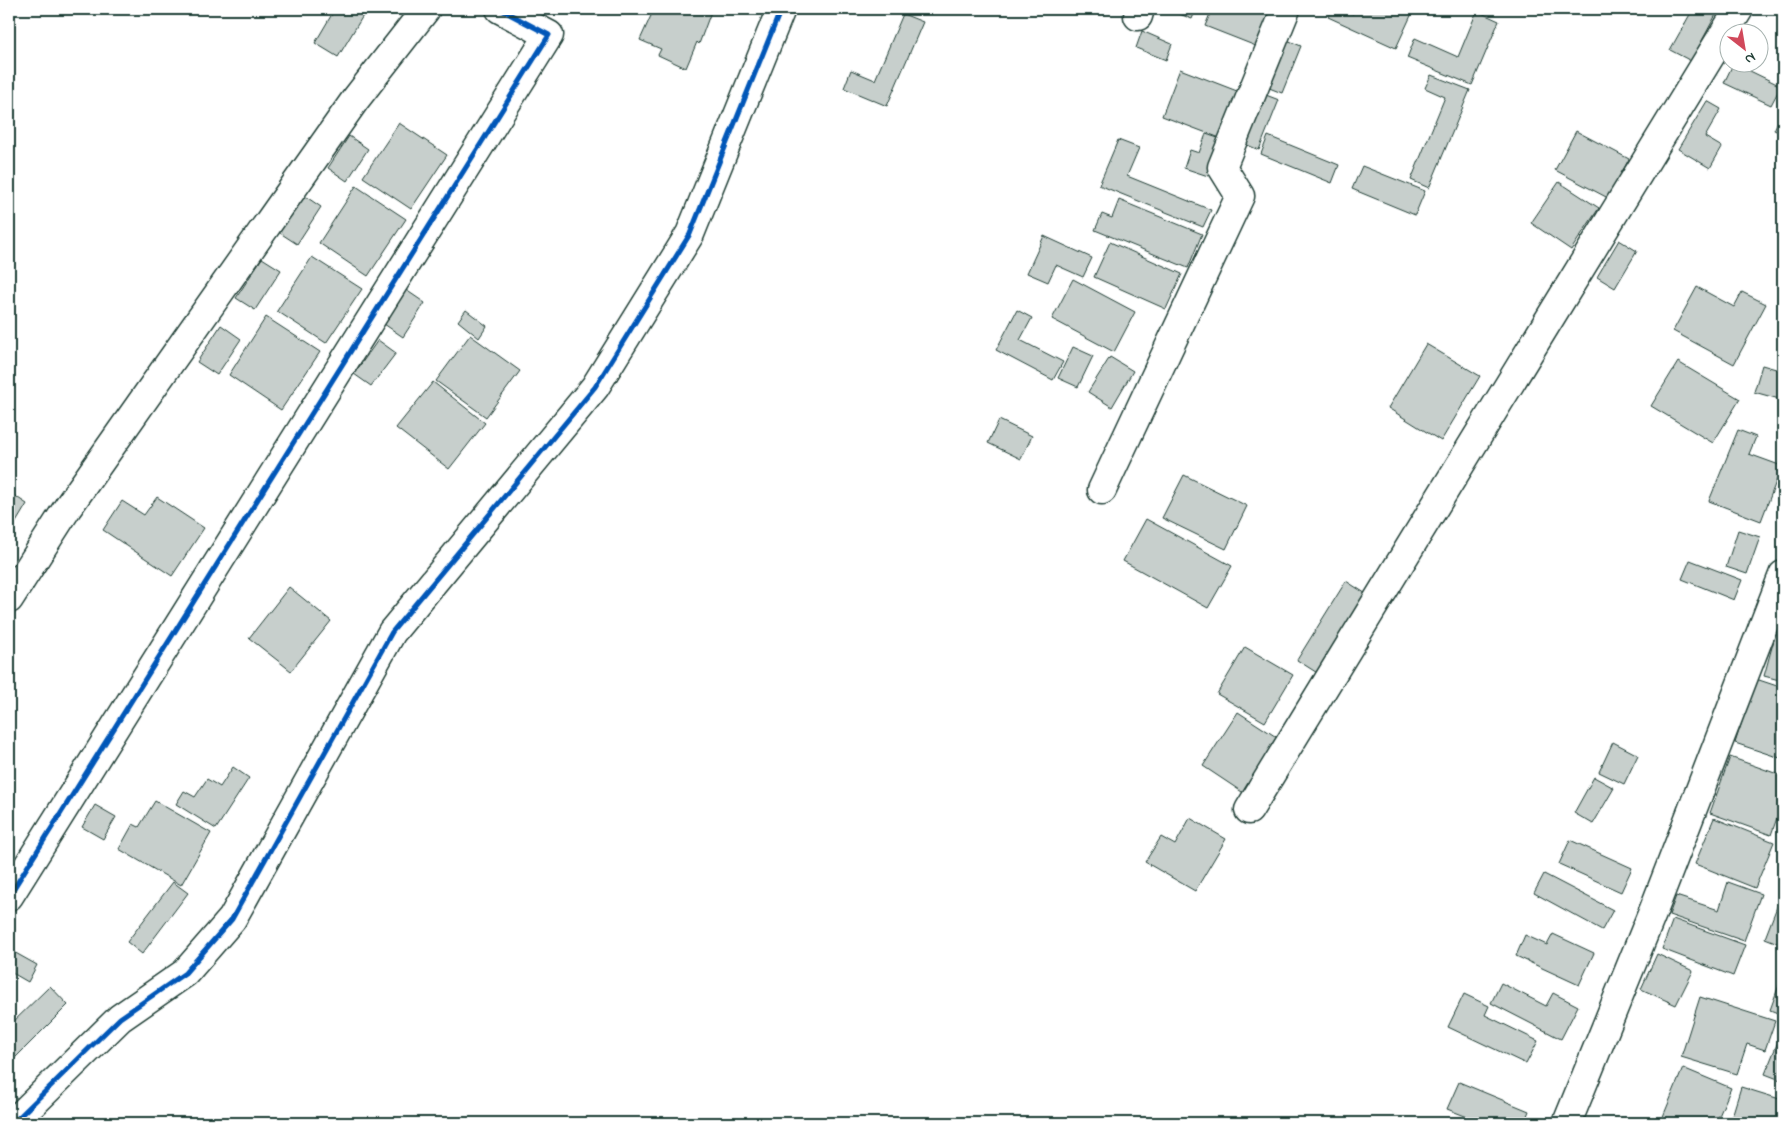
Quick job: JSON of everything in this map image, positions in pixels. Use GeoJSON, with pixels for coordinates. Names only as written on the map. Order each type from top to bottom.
{"type":"FeatureCollection","features":[{"type":"Feature","properties":{"kind":"street"},"geometry":{"type":"LineString","coordinates":[[9,599],[68,507],[355,100],[426,9]]}},
{"type":"Feature","properties":{"kind":"street"},"geometry":{"type":"LineString","coordinates":[[9,896],[549,35],[500,9]]}},
{"type":"Feature","properties":{"kind":"street"},"geometry":{"type":"LineString","coordinates":[[14,1123],[120,1018],[185,972],[232,919],[392,632],[595,387],[690,234],[781,9]]}},
{"type":"Feature","properties":{"kind":"street"},"geometry":{"type":"LineString","coordinates":[[1102,490],[1240,196],[1222,166],[1286,9]]}},
{"type":"Feature","properties":{"kind":"street"},"geometry":{"type":"LineString","coordinates":[[1249,810],[1739,9]]}},
{"type":"Feature","properties":{"kind":"street"},"geometry":{"type":"LineString","coordinates":[[1567,1123],[1654,909],[1783,575]]}},
{"type":"Feature","properties":{"kind":"building"},"geometry":{"type":"Polygon","coordinates":[[[335,9],[367,9],[338,57],[315,43],[335,9]]]}},
{"type":"Feature","properties":{"kind":"building"},"geometry":{"type":"Polygon","coordinates":[[[654,9],[712,9],[699,44],[697,42],[686,68],[658,55],[661,49],[640,40],[654,9]]]}},
{"type":"Feature","properties":{"kind":"building"},"geometry":{"type":"Polygon","coordinates":[[[1167,9],[1196,9],[1192,19],[1167,9]]]}},
{"type":"Feature","properties":{"kind":"building"},"geometry":{"type":"Polygon","coordinates":[[[1212,9],[1271,9],[1256,46],[1205,26],[1212,9]]]}},
{"type":"Feature","properties":{"kind":"building"},"geometry":{"type":"Polygon","coordinates":[[[1332,9],[1340,9],[1353,14],[1355,9],[1414,9],[1396,48],[1328,17],[1332,9]]]}},
{"type":"Feature","properties":{"kind":"building"},"geometry":{"type":"Polygon","coordinates":[[[1693,9],[1719,9],[1691,61],[1670,50],[1693,9]]]}},
{"type":"Feature","properties":{"kind":"building"},"geometry":{"type":"Polygon","coordinates":[[[1477,11],[1499,21],[1472,85],[1407,58],[1415,38],[1458,57],[1477,11]]]}},
{"type":"Feature","properties":{"kind":"building"},"geometry":{"type":"Polygon","coordinates":[[[903,14],[923,22],[887,106],[844,88],[851,70],[875,80],[903,14]]]}},
{"type":"Feature","properties":{"kind":"building"},"geometry":{"type":"Polygon","coordinates":[[[1142,31],[1172,44],[1166,60],[1136,48],[1142,31]]]}},
{"type":"Feature","properties":{"kind":"building"},"geometry":{"type":"Polygon","coordinates":[[[1278,36],[1301,46],[1282,93],[1259,84],[1278,36]]]}},
{"type":"Feature","properties":{"kind":"building"},"geometry":{"type":"Polygon","coordinates":[[[1180,69],[1237,91],[1220,138],[1162,116],[1180,69]]]}},
{"type":"Feature","properties":{"kind":"building"},"geometry":{"type":"Polygon","coordinates":[[[1729,72],[1752,72],[1781,86],[1771,105],[1724,83],[1729,72]]]}},
{"type":"Feature","properties":{"kind":"building"},"geometry":{"type":"Polygon","coordinates":[[[1431,75],[1470,90],[1429,188],[1411,180],[1445,97],[1425,88],[1431,75]]]}},
{"type":"Feature","properties":{"kind":"building"},"geometry":{"type":"Polygon","coordinates":[[[1258,92],[1279,100],[1259,150],[1238,141],[1258,92]]]}},
{"type":"Feature","properties":{"kind":"building"},"geometry":{"type":"Polygon","coordinates":[[[1707,101],[1721,109],[1705,137],[1722,147],[1710,168],[1678,149],[1707,101]]]}},
{"type":"Feature","properties":{"kind":"building"},"geometry":{"type":"Polygon","coordinates":[[[1783,114],[1783,134],[1774,130],[1783,114]]]}},
{"type":"Feature","properties":{"kind":"building"},"geometry":{"type":"Polygon","coordinates":[[[399,123],[447,155],[411,209],[363,177],[399,123]]]}},
{"type":"Feature","properties":{"kind":"building"},"geometry":{"type":"Polygon","coordinates":[[[1576,131],[1629,159],[1608,198],[1555,170],[1576,131]]]}},
{"type":"Feature","properties":{"kind":"building"},"geometry":{"type":"Polygon","coordinates":[[[1206,134],[1221,139],[1208,176],[1184,168],[1190,150],[1199,153],[1206,134]]]}},
{"type":"Feature","properties":{"kind":"building"},"geometry":{"type":"Polygon","coordinates":[[[349,136],[368,149],[347,181],[328,168],[349,136]]]}},
{"type":"Feature","properties":{"kind":"building"},"geometry":{"type":"Polygon","coordinates":[[[1268,136],[1339,165],[1332,183],[1261,154],[1268,136]]]}},
{"type":"Feature","properties":{"kind":"building"},"geometry":{"type":"Polygon","coordinates":[[[1118,140],[1139,148],[1127,176],[1211,210],[1203,227],[1099,185],[1118,140]]]}},
{"type":"Feature","properties":{"kind":"building"},"geometry":{"type":"Polygon","coordinates":[[[1362,166],[1425,191],[1415,215],[1352,189],[1362,166]]]}},
{"type":"Feature","properties":{"kind":"building"},"geometry":{"type":"Polygon","coordinates":[[[1559,182],[1599,208],[1571,250],[1531,223],[1559,182]]]}},
{"type":"Feature","properties":{"kind":"building"},"geometry":{"type":"Polygon","coordinates":[[[356,186],[406,219],[368,276],[319,243],[356,186]]]}},
{"type":"Feature","properties":{"kind":"building"},"geometry":{"type":"Polygon","coordinates":[[[302,194],[321,207],[297,244],[277,231],[302,194]]]}},
{"type":"Feature","properties":{"kind":"building"},"geometry":{"type":"Polygon","coordinates":[[[1119,200],[1202,234],[1188,268],[1095,230],[1102,214],[1112,218],[1119,200]]]}},
{"type":"Feature","properties":{"kind":"building"},"geometry":{"type":"Polygon","coordinates":[[[1044,236],[1092,258],[1083,277],[1056,265],[1048,282],[1027,273],[1044,236]]]}},
{"type":"Feature","properties":{"kind":"building"},"geometry":{"type":"Polygon","coordinates":[[[1619,240],[1637,251],[1615,288],[1597,277],[1619,240]]]}},
{"type":"Feature","properties":{"kind":"building"},"geometry":{"type":"Polygon","coordinates":[[[1110,242],[1182,274],[1166,309],[1094,277],[1110,242]]]}},
{"type":"Feature","properties":{"kind":"building"},"geometry":{"type":"Polygon","coordinates":[[[312,257],[362,289],[326,343],[277,311],[312,257]]]}},
{"type":"Feature","properties":{"kind":"building"},"geometry":{"type":"Polygon","coordinates":[[[262,258],[281,270],[255,310],[236,298],[262,258]]]}},
{"type":"Feature","properties":{"kind":"building"},"geometry":{"type":"Polygon","coordinates":[[[1073,279],[1135,312],[1114,352],[1052,319],[1073,279]]]}},
{"type":"Feature","properties":{"kind":"building"},"geometry":{"type":"Polygon","coordinates":[[[1697,287],[1734,307],[1742,292],[1766,304],[1734,364],[1673,331],[1697,287]]]}},
{"type":"Feature","properties":{"kind":"building"},"geometry":{"type":"Polygon","coordinates":[[[406,290],[425,303],[403,337],[384,324],[406,290]]]}},
{"type":"Feature","properties":{"kind":"building"},"geometry":{"type":"Polygon","coordinates":[[[466,310],[487,326],[479,338],[458,321],[466,310]]]}},
{"type":"Feature","properties":{"kind":"building"},"geometry":{"type":"Polygon","coordinates":[[[1017,310],[1032,318],[1020,340],[1063,362],[1053,380],[996,350],[1017,310]]]}},
{"type":"Feature","properties":{"kind":"building"},"geometry":{"type":"Polygon","coordinates":[[[266,317],[320,352],[281,410],[229,375],[266,317]]]}},
{"type":"Feature","properties":{"kind":"building"},"geometry":{"type":"Polygon","coordinates":[[[221,325],[241,339],[217,375],[197,362],[221,325]]]}},
{"type":"Feature","properties":{"kind":"building"},"geometry":{"type":"Polygon","coordinates":[[[470,335],[520,371],[486,417],[436,381],[470,335]]]}},
{"type":"Feature","properties":{"kind":"building"},"geometry":{"type":"Polygon","coordinates":[[[378,340],[396,353],[371,386],[354,374],[378,340]]]}},
{"type":"Feature","properties":{"kind":"building"},"geometry":{"type":"Polygon","coordinates":[[[1426,344],[1480,376],[1441,441],[1388,408],[1426,344]]]}},
{"type":"Feature","properties":{"kind":"building"},"geometry":{"type":"Polygon","coordinates":[[[1073,347],[1093,356],[1078,387],[1058,378],[1073,347]]]}},
{"type":"Feature","properties":{"kind":"building"},"geometry":{"type":"Polygon","coordinates":[[[1110,357],[1133,371],[1112,407],[1088,392],[1110,357]]]}},
{"type":"Feature","properties":{"kind":"building"},"geometry":{"type":"Polygon","coordinates":[[[1678,362],[1740,399],[1713,443],[1651,406],[1678,362]]]}},
{"type":"Feature","properties":{"kind":"building"},"geometry":{"type":"Polygon","coordinates":[[[1762,365],[1783,371],[1783,400],[1754,392],[1762,365]]]}},
{"type":"Feature","properties":{"kind":"building"},"geometry":{"type":"Polygon","coordinates":[[[433,382],[485,423],[449,469],[396,428],[433,382]]]}},
{"type":"Feature","properties":{"kind":"building"},"geometry":{"type":"Polygon","coordinates":[[[999,420],[1032,436],[1021,459],[988,443],[999,420]]]}},
{"type":"Feature","properties":{"kind":"building"},"geometry":{"type":"Polygon","coordinates":[[[1738,430],[1756,437],[1749,454],[1782,466],[1761,521],[1709,501],[1738,430]]]}},
{"type":"Feature","properties":{"kind":"building"},"geometry":{"type":"Polygon","coordinates":[[[1184,475],[1247,506],[1226,549],[1162,518],[1184,475]]]}},
{"type":"Feature","properties":{"kind":"building"},"geometry":{"type":"Polygon","coordinates":[[[9,492],[27,504],[9,534],[9,492]]]}},
{"type":"Feature","properties":{"kind":"building"},"geometry":{"type":"Polygon","coordinates":[[[157,497],[204,528],[172,576],[103,530],[122,501],[144,515],[157,497]]]}},
{"type":"Feature","properties":{"kind":"building"},"geometry":{"type":"Polygon","coordinates":[[[1146,519],[1232,566],[1208,608],[1123,561],[1146,519]]]}},
{"type":"Feature","properties":{"kind":"building"},"geometry":{"type":"Polygon","coordinates":[[[1738,530],[1760,537],[1747,574],[1726,567],[1738,530]]]}},
{"type":"Feature","properties":{"kind":"building"},"geometry":{"type":"Polygon","coordinates":[[[1690,560],[1742,580],[1734,600],[1682,579],[1690,560]]]}},
{"type":"Feature","properties":{"kind":"building"},"geometry":{"type":"Polygon","coordinates":[[[1346,581],[1371,597],[1322,676],[1297,660],[1346,581]]]}},
{"type":"Feature","properties":{"kind":"building"},"geometry":{"type":"Polygon","coordinates":[[[289,587],[331,621],[291,671],[249,638],[289,587]]]}},
{"type":"Feature","properties":{"kind":"building"},"geometry":{"type":"Polygon","coordinates":[[[1780,618],[1783,619],[1783,681],[1764,676],[1780,618]]]}},
{"type":"Feature","properties":{"kind":"building"},"geometry":{"type":"Polygon","coordinates":[[[1245,647],[1293,675],[1265,722],[1217,694],[1245,647]]]}},
{"type":"Feature","properties":{"kind":"building"},"geometry":{"type":"Polygon","coordinates":[[[1756,679],[1783,688],[1783,759],[1735,743],[1756,679]]]}},
{"type":"Feature","properties":{"kind":"building"},"geometry":{"type":"Polygon","coordinates":[[[1238,712],[1284,742],[1248,796],[1203,766],[1238,712]]]}},
{"type":"Feature","properties":{"kind":"building"},"geometry":{"type":"Polygon","coordinates":[[[1613,742],[1638,755],[1624,784],[1599,772],[1613,742]]]}},
{"type":"Feature","properties":{"kind":"building"},"geometry":{"type":"Polygon","coordinates":[[[1730,757],[1783,776],[1783,801],[1771,835],[1710,813],[1730,757]]]}},
{"type":"Feature","properties":{"kind":"building"},"geometry":{"type":"Polygon","coordinates":[[[233,767],[249,778],[216,829],[176,804],[184,791],[195,797],[207,779],[220,787],[233,767]]]}},
{"type":"Feature","properties":{"kind":"building"},"geometry":{"type":"Polygon","coordinates":[[[1594,777],[1614,788],[1593,824],[1574,813],[1594,777]]]}},
{"type":"Feature","properties":{"kind":"building"},"geometry":{"type":"Polygon","coordinates":[[[155,801],[211,833],[181,885],[119,849],[133,824],[139,827],[155,801]]]}},
{"type":"Feature","properties":{"kind":"building"},"geometry":{"type":"Polygon","coordinates":[[[95,805],[116,817],[103,839],[82,827],[95,805]]]}},
{"type":"Feature","properties":{"kind":"building"},"geometry":{"type":"Polygon","coordinates":[[[1190,818],[1226,839],[1195,891],[1145,862],[1161,837],[1175,845],[1190,818]]]}},
{"type":"Feature","properties":{"kind":"building"},"geometry":{"type":"Polygon","coordinates":[[[1714,818],[1774,842],[1755,888],[1695,864],[1714,818]]]}},
{"type":"Feature","properties":{"kind":"building"},"geometry":{"type":"Polygon","coordinates":[[[1570,840],[1632,868],[1621,892],[1559,864],[1570,840]]]}},
{"type":"Feature","properties":{"kind":"building"},"geometry":{"type":"Polygon","coordinates":[[[1544,874],[1613,910],[1602,930],[1534,893],[1544,874]]]}},
{"type":"Feature","properties":{"kind":"building"},"geometry":{"type":"Polygon","coordinates":[[[173,882],[188,893],[142,954],[127,942],[173,882]]]}},
{"type":"Feature","properties":{"kind":"building"},"geometry":{"type":"Polygon","coordinates":[[[1728,882],[1761,894],[1744,941],[1669,915],[1676,896],[1719,910],[1728,882]]]}},
{"type":"Feature","properties":{"kind":"building"},"geometry":{"type":"Polygon","coordinates":[[[1783,891],[1783,945],[1765,938],[1783,891]]]}},
{"type":"Feature","properties":{"kind":"building"},"geometry":{"type":"Polygon","coordinates":[[[1673,919],[1745,945],[1733,976],[1662,949],[1673,919]]]}},
{"type":"Feature","properties":{"kind":"building"},"geometry":{"type":"Polygon","coordinates":[[[1553,934],[1594,953],[1579,985],[1516,956],[1525,935],[1547,945],[1553,934]]]}},
{"type":"Feature","properties":{"kind":"building"},"geometry":{"type":"Polygon","coordinates":[[[12,951],[37,965],[28,982],[9,971],[9,958],[12,951]]]}},
{"type":"Feature","properties":{"kind":"building"},"geometry":{"type":"Polygon","coordinates":[[[1657,954],[1693,971],[1676,1005],[1641,989],[1657,954]]]}},
{"type":"Feature","properties":{"kind":"building"},"geometry":{"type":"Polygon","coordinates":[[[1783,974],[1783,1015],[1770,1010],[1783,974]]]}},
{"type":"Feature","properties":{"kind":"building"},"geometry":{"type":"Polygon","coordinates":[[[1501,983],[1546,1006],[1553,993],[1578,1006],[1561,1039],[1491,1003],[1501,983]]]}},
{"type":"Feature","properties":{"kind":"building"},"geometry":{"type":"Polygon","coordinates":[[[50,986],[68,1005],[9,1064],[9,1026],[50,986]]]}},
{"type":"Feature","properties":{"kind":"building"},"geometry":{"type":"Polygon","coordinates":[[[1464,994],[1489,1006],[1485,1015],[1538,1041],[1526,1064],[1448,1027],[1464,994]]]}},
{"type":"Feature","properties":{"kind":"building"},"geometry":{"type":"Polygon","coordinates":[[[1700,997],[1775,1021],[1765,1050],[1747,1044],[1737,1074],[1681,1057],[1700,997]]]}},
{"type":"Feature","properties":{"kind":"building"},"geometry":{"type":"Polygon","coordinates":[[[1783,1029],[1783,1081],[1765,1074],[1783,1029]]]}},
{"type":"Feature","properties":{"kind":"building"},"geometry":{"type":"Polygon","coordinates":[[[1683,1068],[1731,1088],[1716,1123],[1673,1123],[1662,1119],[1683,1068]]]}},
{"type":"Feature","properties":{"kind":"building"},"geometry":{"type":"Polygon","coordinates":[[[1459,1082],[1529,1111],[1524,1123],[1483,1123],[1447,1109],[1459,1082]]]}},
{"type":"Feature","properties":{"kind":"building"},"geometry":{"type":"Polygon","coordinates":[[[1741,1087],[1783,1100],[1783,1123],[1730,1123],[1741,1087]]]}},
{"type":"Feature","properties":{"kind":"cycle path"},"geometry":{"type":"LineString","coordinates":[[9,896],[549,35],[500,9]]}},
{"type":"Feature","properties":{"kind":"cycle path"},"geometry":{"type":"LineString","coordinates":[[13,1123],[120,1018],[185,973],[232,919],[392,632],[595,387],[690,234],[781,9]]}}]}
